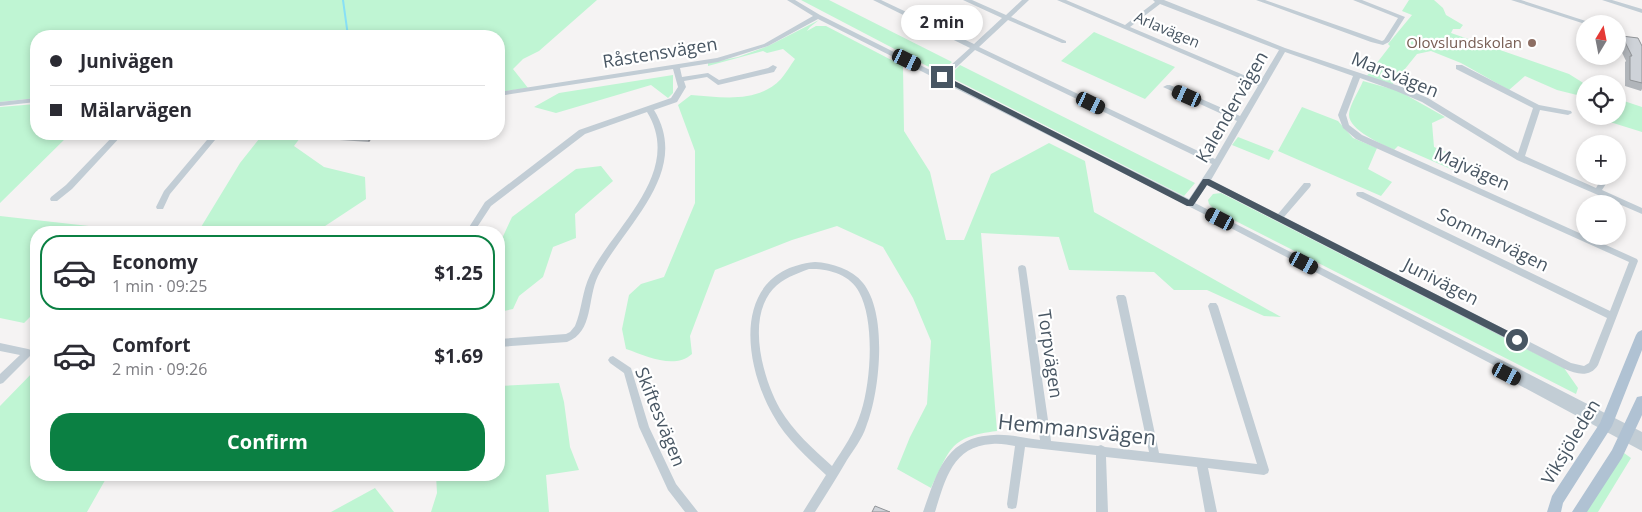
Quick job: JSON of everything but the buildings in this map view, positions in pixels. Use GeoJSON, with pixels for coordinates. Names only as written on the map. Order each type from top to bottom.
{"type":"FeatureCollection","features":[{"type":"Feature","properties":{"kind":"main road","name":"Viksjöleden"},"geometry":{"type":"LineString","coordinates":[[1554,512],[1557,501],[1607,422],[1642,335]]}},
{"type":"Feature","properties":{"kind":"main road"},"geometry":{"type":"LineString","coordinates":[[1579,512],[1628,434],[1642,401]]}},
{"type":"Feature","properties":{"kind":"street"},"geometry":{"type":"LineString","coordinates":[[790,0],[1405,316],[1507,374],[1607,422],[1628,434],[1642,446]]}},
{"type":"Feature","properties":{"kind":"street"},"geometry":{"type":"LineString","coordinates":[[876,0],[976,46],[1216,163]]}},
{"type":"Feature","properties":{"kind":"street"},"geometry":{"type":"LineString","coordinates":[[966,0],[1064,42]]}},
{"type":"Feature","properties":{"kind":"street"},"geometry":{"type":"LineString","coordinates":[[942,77],[1026,0]]}},
{"type":"Feature","properties":{"kind":"street","name":"Arlavägen"},"geometry":{"type":"LineString","coordinates":[[1060,0],[1262,85]]}},
{"type":"Feature","properties":{"kind":"street"},"geometry":{"type":"LineString","coordinates":[[1126,27],[1159,0]]}},
{"type":"Feature","properties":{"kind":"street","name":"Marsvägen"},"geometry":{"type":"LineString","coordinates":[[1159,0],[1283,49],[1399,89],[1425,100],[1520,158],[1641,211]]}},
{"type":"Feature","properties":{"kind":"street"},"geometry":{"type":"LineString","coordinates":[[1259,0],[1378,42],[1383,43],[1387,41],[1402,18],[1356,0]]}},
{"type":"Feature","properties":{"kind":"street"},"geometry":{"type":"LineString","coordinates":[[1514,0],[1576,19]]}},
{"type":"Feature","properties":{"kind":"street"},"geometry":{"type":"LineString","coordinates":[[1605,0],[1642,11]]}},
{"type":"Feature","properties":{"kind":"street","name":"Råstensvägen"},"geometry":{"type":"LineString","coordinates":[[505,93],[718,60],[754,50],[782,38],[818,16]]}},
{"type":"Feature","properties":{"kind":"street","name":"Kalendervägen"},"geometry":{"type":"LineString","coordinates":[[1190,204],[1206,181],[1283,49]]}},
{"type":"Feature","properties":{"kind":"street"},"geometry":{"type":"LineString","coordinates":[[474,226],[488,204],[582,132],[599,124],[650,110],[674,100],[682,87],[676,67]]}},
{"type":"Feature","properties":{"kind":"street"},"geometry":{"type":"LineString","coordinates":[[681,79],[708,75],[718,82],[754,75],[772,70],[773,67]]}},
{"type":"Feature","properties":{"kind":"street"},"geometry":{"type":"LineString","coordinates":[[1459,67],[1537,107],[1568,113]]}},
{"type":"Feature","properties":{"kind":"street","name":"Majvägen"},"geometry":{"type":"LineString","coordinates":[[1357,75],[1342,115],[1346,126],[1359,136],[1634,262],[1612,316]]}},
{"type":"Feature","properties":{"kind":"street"},"geometry":{"type":"LineString","coordinates":[[1167,87],[1242,120]]}},
{"type":"Feature","properties":{"kind":"street"},"geometry":{"type":"LineString","coordinates":[[0,104],[30,101]]}},
{"type":"Feature","properties":{"kind":"street"},"geometry":{"type":"LineString","coordinates":[[1520,158],[1537,107]]}},
{"type":"Feature","properties":{"kind":"street"},"geometry":{"type":"LineString","coordinates":[[505,343],[573,337],[581,327],[590,282],[606,253],[653,186],[658,172],[662,146],[659,127],[650,110]]}},
{"type":"Feature","properties":{"kind":"street"},"geometry":{"type":"LineString","coordinates":[[54,199],[113,140]]}},
{"type":"Feature","properties":{"kind":"street"},"geometry":{"type":"LineString","coordinates":[[160,207],[167,193],[211,140]]}},
{"type":"Feature","properties":{"kind":"street","name":"Junivägen"},"geometry":{"type":"LineString","coordinates":[[1206,181],[1580,371],[1589,370],[1593,365],[1612,316]]}},
{"type":"Feature","properties":{"kind":"street"},"geometry":{"type":"LineString","coordinates":[[1279,218],[1307,185]]}},
{"type":"Feature","properties":{"kind":"street"},"geometry":{"type":"LineString","coordinates":[[1598,191],[1602,185]]}},
{"type":"Feature","properties":{"kind":"street","name":"Sommarvägen"},"geometry":{"type":"LineString","coordinates":[[1360,194],[1612,316]]}},
{"type":"Feature","properties":{"kind":"street"},"geometry":{"type":"LineString","coordinates":[[809,512],[833,474],[862,426],[874,382],[876,350],[866,300],[859,284],[831,267],[814,265],[782,274],[768,286],[758,306],[754,328],[755,358],[765,390],[777,413],[795,437],[833,474]]}},
{"type":"Feature","properties":{"kind":"street","name":"Torpvägen"},"geometry":{"type":"LineString","coordinates":[[1022,268],[1046,444]]}},
{"type":"Feature","properties":{"kind":"street"},"geometry":{"type":"LineString","coordinates":[[1121,297],[1155,456]]}},
{"type":"Feature","properties":{"kind":"street","name":"Hemmansvägen"},"geometry":{"type":"LineString","coordinates":[[928,512],[947,466],[959,450],[976,442],[993,439],[1155,456],[1264,470],[1213,306]]}},
{"type":"Feature","properties":{"kind":"street"},"geometry":{"type":"LineString","coordinates":[[0,346],[28,353],[0,380]]}},
{"type":"Feature","properties":{"kind":"street","name":"Skiftesvägen"},"geometry":{"type":"LineString","coordinates":[[613,360],[628,371],[644,427],[672,488],[692,512]]}},
{"type":"Feature","properties":{"kind":"street"},"geometry":{"type":"LineString","coordinates":[[1628,434],[1642,437]]}},
{"type":"Feature","properties":{"kind":"street"},"geometry":{"type":"LineString","coordinates":[[1012,504],[1021,442]]}},
{"type":"Feature","properties":{"kind":"street"},"geometry":{"type":"LineString","coordinates":[[1101,450],[1102,512]]}},
{"type":"Feature","properties":{"kind":"street"},"geometry":{"type":"LineString","coordinates":[[1202,463],[1211,512]]}},
{"type":"Feature","properties":{"kind":"green space"},"geometry":{"type":"Polygon","coordinates":[[[0,0],[597,0],[539,51],[523,59],[513,69],[528,88],[505,91],[505,30],[30,30],[30,99],[0,102],[0,0]]]}},
{"type":"Feature","properties":{"kind":"green space"},"geometry":{"type":"Polygon","coordinates":[[[801,0],[829,0],[952,62],[946,67],[940,68],[927,66],[801,0]]]}},
{"type":"Feature","properties":{"kind":"green space"},"geometry":{"type":"Polygon","coordinates":[[[1409,0],[1434,0],[1443,8],[1446,15],[1463,25],[1460,29],[1453,29],[1451,33],[1569,74],[1576,78],[1576,95],[1557,90],[1525,76],[1509,90],[1461,63],[1431,51],[1417,54],[1392,85],[1366,77],[1390,46],[1388,44],[1412,15],[1402,11],[1409,0]]]}},
{"type":"Feature","properties":{"kind":"green space"},"geometry":{"type":"Polygon","coordinates":[[[819,20],[807,31],[816,26],[826,26],[903,66],[904,131],[930,172],[946,240],[964,240],[991,174],[1049,143],[1085,161],[1094,212],[1281,317],[1264,316],[1207,290],[1174,290],[1154,272],[1069,270],[1059,237],[981,233],[997,431],[969,437],[960,441],[948,454],[931,488],[897,469],[910,437],[927,404],[931,341],[913,298],[883,247],[837,226],[792,240],[715,270],[690,336],[692,354],[685,359],[677,361],[660,360],[626,349],[622,329],[629,295],[641,284],[664,277],[695,203],[695,151],[678,105],[691,95],[750,96],[771,87],[781,79],[795,59],[783,49],[767,53],[763,51],[708,66],[708,63],[738,57],[768,46],[819,20]]]}},
{"type":"Feature","properties":{"kind":"green space"},"geometry":{"type":"Polygon","coordinates":[[[1094,32],[1175,67],[1145,99],[1061,61],[1094,32]]]}},
{"type":"Feature","properties":{"kind":"green space"},"geometry":{"type":"Polygon","coordinates":[[[960,65],[1195,183],[1184,196],[954,79],[952,73],[960,65]]]}},
{"type":"Feature","properties":{"kind":"green space"},"geometry":{"type":"Polygon","coordinates":[[[673,75],[673,93],[668,98],[651,85],[556,113],[534,107],[559,93],[673,75]]]}},
{"type":"Feature","properties":{"kind":"green space"},"geometry":{"type":"Polygon","coordinates":[[[1363,81],[1399,91],[1445,117],[1432,123],[1434,147],[1461,158],[1453,170],[1398,146],[1394,150],[1367,136],[1354,126],[1349,114],[1363,81]]]}},
{"type":"Feature","properties":{"kind":"green space"},"geometry":{"type":"Polygon","coordinates":[[[1626,102],[1642,107],[1642,132],[1620,125],[1626,125],[1626,102]]]}},
{"type":"Feature","properties":{"kind":"green space"},"geometry":{"type":"Polygon","coordinates":[[[30,104],[30,140],[64,140],[0,203],[0,107],[30,104]]]}},
{"type":"Feature","properties":{"kind":"green space"},"geometry":{"type":"Polygon","coordinates":[[[1302,107],[1338,121],[1353,138],[1377,148],[1368,169],[1392,182],[1381,196],[1278,151],[1302,107]]]}},
{"type":"Feature","properties":{"kind":"green space"},"geometry":{"type":"Polygon","coordinates":[[[1238,137],[1274,151],[1269,160],[1232,145],[1238,137]]]}},
{"type":"Feature","properties":{"kind":"green space"},"geometry":{"type":"Polygon","coordinates":[[[258,140],[298,140],[294,146],[324,167],[365,177],[366,199],[325,226],[202,226],[240,163],[258,140]]]}},
{"type":"Feature","properties":{"kind":"green space"},"geometry":{"type":"Polygon","coordinates":[[[601,166],[613,181],[575,214],[576,238],[553,247],[543,277],[519,296],[513,309],[505,311],[505,232],[512,217],[576,169],[601,166]]]}},
{"type":"Feature","properties":{"kind":"green space"},"geometry":{"type":"Polygon","coordinates":[[[1221,193],[1564,368],[1578,388],[1576,394],[1216,211],[1209,204],[1208,200],[1213,194],[1221,193]]]}},
{"type":"Feature","properties":{"kind":"green space"},"geometry":{"type":"Polygon","coordinates":[[[0,216],[89,226],[30,226],[30,317],[24,323],[0,318],[0,216]]]}},
{"type":"Feature","properties":{"kind":"green space"},"geometry":{"type":"Polygon","coordinates":[[[30,375],[30,481],[105,481],[87,512],[0,512],[0,406],[30,375]]]}},
{"type":"Feature","properties":{"kind":"green space"},"geometry":{"type":"Polygon","coordinates":[[[559,383],[564,402],[570,447],[579,470],[546,475],[549,512],[431,512],[437,493],[436,481],[505,481],[505,386],[559,383]]]}},
{"type":"Feature","properties":{"kind":"green space"},"geometry":{"type":"Polygon","coordinates":[[[1624,453],[1631,458],[1598,512],[1584,512],[1624,453]]]}},
{"type":"Feature","properties":{"kind":"green space"},"geometry":{"type":"Polygon","coordinates":[[[375,488],[394,512],[331,512],[375,488]]]}},
{"type":"Feature","properties":{"kind":"waterway"},"geometry":{"type":"LineString","coordinates":[[343,0],[347,30]]}},
{"type":"Feature","properties":{"kind":"place","name":"Olovslundskolan"},"geometry":{"type":"Point","coordinates":[1532,43]}},
{"type":"Feature","properties":{"kind":"route"},"geometry":{"type":"LineString","coordinates":[[942,77],[1190,204],[1206,181],[1517,340]]}}]}
